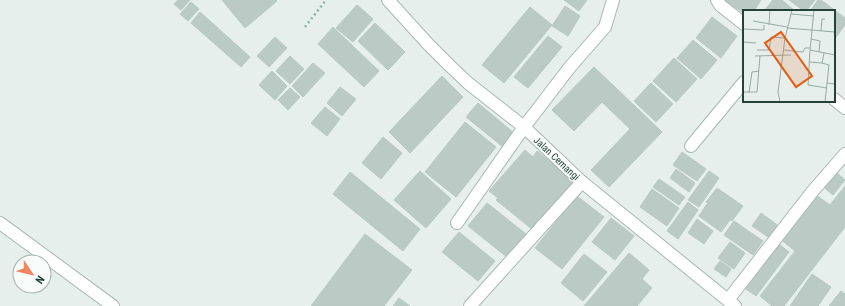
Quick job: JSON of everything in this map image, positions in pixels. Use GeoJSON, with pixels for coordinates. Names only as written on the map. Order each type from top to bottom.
{"type":"FeatureCollection","features":[{"type":"Feature","properties":{"kind":"street","name":"Jalan Cemangi"},"geometry":{"type":"LineString","coordinates":[[388,0],[450,66],[524,127],[582,182],[732,303]]}},
{"type":"Feature","properties":{"kind":"street"},"geometry":{"type":"LineString","coordinates":[[458,223],[524,127],[570,67],[605,27],[613,0]]}},
{"type":"Feature","properties":{"kind":"street"},"geometry":{"type":"LineString","coordinates":[[717,0],[720,5],[743,23]]}},
{"type":"Feature","properties":{"kind":"street"},"geometry":{"type":"LineString","coordinates":[[692,146],[743,83]]}},
{"type":"Feature","properties":{"kind":"street"},"geometry":{"type":"LineString","coordinates":[[835,100],[845,108]]}},
{"type":"Feature","properties":{"kind":"street"},"geometry":{"type":"LineString","coordinates":[[732,303],[812,192],[845,154]]}},
{"type":"Feature","properties":{"kind":"street"},"geometry":{"type":"LineString","coordinates":[[470,306],[582,182]]}},
{"type":"Feature","properties":{"kind":"street"},"geometry":{"type":"LineString","coordinates":[[0,223],[113,306]]}},
{"type":"Feature","properties":{"kind":"path"},"geometry":{"type":"LineString","coordinates":[[305,27],[326,0]]}},
{"type":"Feature","properties":{"kind":"building"},"geometry":{"type":"Polygon","coordinates":[[[178,0],[190,0],[181,10],[174,4],[178,0]]]}},
{"type":"Feature","properties":{"kind":"building"},"geometry":{"type":"Polygon","coordinates":[[[222,0],[276,0],[277,1],[245,28],[222,0]]]}},
{"type":"Feature","properties":{"kind":"building"},"geometry":{"type":"Polygon","coordinates":[[[564,0],[587,0],[579,11],[564,0]]]}},
{"type":"Feature","properties":{"kind":"building"},"geometry":{"type":"Polygon","coordinates":[[[724,0],[761,0],[755,10],[743,10],[743,12],[724,0]]]}},
{"type":"Feature","properties":{"kind":"building"},"geometry":{"type":"Polygon","coordinates":[[[773,0],[782,0],[794,10],[765,10],[773,0]]]}},
{"type":"Feature","properties":{"kind":"building"},"geometry":{"type":"Polygon","coordinates":[[[789,0],[815,0],[807,10],[803,10],[789,0]]]}},
{"type":"Feature","properties":{"kind":"building"},"geometry":{"type":"Polygon","coordinates":[[[818,0],[821,0],[834,10],[811,10],[818,0]]]}},
{"type":"Feature","properties":{"kind":"building"},"geometry":{"type":"Polygon","coordinates":[[[191,2],[199,9],[188,21],[180,14],[191,2]]]}},
{"type":"Feature","properties":{"kind":"building"},"geometry":{"type":"Polygon","coordinates":[[[357,5],[373,19],[353,42],[336,28],[357,5]]]}},
{"type":"Feature","properties":{"kind":"building"},"geometry":{"type":"Polygon","coordinates":[[[565,6],[580,16],[568,36],[552,26],[565,6]]]}},
{"type":"Feature","properties":{"kind":"building"},"geometry":{"type":"Polygon","coordinates":[[[530,7],[552,25],[504,83],[482,65],[530,7]]]}},
{"type":"Feature","properties":{"kind":"building"},"geometry":{"type":"Polygon","coordinates":[[[835,10],[845,18],[845,25],[835,39],[835,10]]]}},
{"type":"Feature","properties":{"kind":"building"},"geometry":{"type":"Polygon","coordinates":[[[200,12],[250,57],[241,67],[191,23],[200,12]]]}},
{"type":"Feature","properties":{"kind":"building"},"geometry":{"type":"Polygon","coordinates":[[[712,17],[737,36],[721,58],[696,38],[712,17]]]}},
{"type":"Feature","properties":{"kind":"building"},"geometry":{"type":"Polygon","coordinates":[[[375,23],[405,52],[388,70],[358,41],[375,23]]]}},
{"type":"Feature","properties":{"kind":"building"},"geometry":{"type":"Polygon","coordinates":[[[333,27],[379,71],[364,87],[318,44],[333,27]]]}},
{"type":"Feature","properties":{"kind":"building"},"geometry":{"type":"Polygon","coordinates":[[[548,36],[562,47],[528,88],[514,77],[548,36]]]}},
{"type":"Feature","properties":{"kind":"building"},"geometry":{"type":"Polygon","coordinates":[[[275,37],[287,48],[269,67],[257,56],[275,37]]]}},
{"type":"Feature","properties":{"kind":"building"},"geometry":{"type":"Polygon","coordinates":[[[693,40],[717,60],[701,79],[677,58],[693,40]]]}},
{"type":"Feature","properties":{"kind":"building"},"geometry":{"type":"Polygon","coordinates":[[[290,56],[304,69],[290,84],[276,71],[290,56]]]}},
{"type":"Feature","properties":{"kind":"building"},"geometry":{"type":"Polygon","coordinates":[[[674,58],[697,79],[676,102],[653,81],[674,58]]]}},
{"type":"Feature","properties":{"kind":"building"},"geometry":{"type":"Polygon","coordinates":[[[313,63],[325,73],[303,97],[292,86],[313,63]]]}},
{"type":"Feature","properties":{"kind":"building"},"geometry":{"type":"Polygon","coordinates":[[[594,67],[662,132],[609,187],[591,170],[630,129],[602,102],[574,131],[552,110],[594,67]]]}},
{"type":"Feature","properties":{"kind":"building"},"geometry":{"type":"Polygon","coordinates":[[[272,71],[287,86],[275,100],[259,85],[272,71]]]}},
{"type":"Feature","properties":{"kind":"building"},"geometry":{"type":"Polygon","coordinates":[[[442,76],[463,97],[410,153],[389,132],[442,76]]]}},
{"type":"Feature","properties":{"kind":"building"},"geometry":{"type":"Polygon","coordinates":[[[651,83],[673,104],[656,122],[634,101],[651,83]]]}},
{"type":"Feature","properties":{"kind":"building"},"geometry":{"type":"Polygon","coordinates":[[[340,87],[356,99],[342,116],[327,103],[340,87]]]}},
{"type":"Feature","properties":{"kind":"building"},"geometry":{"type":"Polygon","coordinates":[[[290,88],[300,97],[288,110],[278,100],[290,88]]]}},
{"type":"Feature","properties":{"kind":"building"},"geometry":{"type":"Polygon","coordinates":[[[478,103],[514,133],[503,147],[466,117],[478,103]]]}},
{"type":"Feature","properties":{"kind":"building"},"geometry":{"type":"Polygon","coordinates":[[[325,107],[340,119],[327,136],[311,123],[325,107]]]}},
{"type":"Feature","properties":{"kind":"building"},"geometry":{"type":"Polygon","coordinates":[[[465,122],[496,147],[456,197],[425,172],[465,122]]]}},
{"type":"Feature","properties":{"kind":"building"},"geometry":{"type":"Polygon","coordinates":[[[383,137],[402,153],[381,179],[362,163],[383,137]]]}},
{"type":"Feature","properties":{"kind":"building"},"geometry":{"type":"Polygon","coordinates":[[[525,150],[533,157],[537,151],[574,181],[533,230],[496,200],[498,198],[489,191],[525,150]]]}},
{"type":"Feature","properties":{"kind":"building"},"geometry":{"type":"Polygon","coordinates":[[[682,152],[706,169],[697,181],[673,165],[682,152]]]}},
{"type":"Feature","properties":{"kind":"building"},"geometry":{"type":"Polygon","coordinates":[[[676,169],[695,183],[689,192],[670,178],[676,169]]]}},
{"type":"Feature","properties":{"kind":"building"},"geometry":{"type":"Polygon","coordinates":[[[833,169],[845,180],[833,195],[820,184],[833,169]]]}},
{"type":"Feature","properties":{"kind":"building"},"geometry":{"type":"Polygon","coordinates":[[[420,171],[451,199],[426,228],[394,200],[420,171]]]}},
{"type":"Feature","properties":{"kind":"building"},"geometry":{"type":"Polygon","coordinates":[[[709,171],[719,178],[699,207],[688,200],[709,171]]]}},
{"type":"Feature","properties":{"kind":"building"},"geometry":{"type":"Polygon","coordinates":[[[350,172],[420,229],[403,251],[333,194],[350,172]]]}},
{"type":"Feature","properties":{"kind":"building"},"geometry":{"type":"Polygon","coordinates":[[[659,179],[685,197],[679,205],[653,187],[659,179]]]}},
{"type":"Feature","properties":{"kind":"building"},"geometry":{"type":"Polygon","coordinates":[[[845,186],[845,227],[784,306],[772,306],[760,296],[795,251],[779,238],[813,193],[830,205],[845,186]]]}},
{"type":"Feature","properties":{"kind":"building"},"geometry":{"type":"Polygon","coordinates":[[[717,188],[743,206],[732,221],[706,202],[717,188]]]}},
{"type":"Feature","properties":{"kind":"building"},"geometry":{"type":"Polygon","coordinates":[[[652,189],[679,208],[667,226],[640,207],[652,189]]]}},
{"type":"Feature","properties":{"kind":"building"},"geometry":{"type":"Polygon","coordinates":[[[577,196],[604,217],[562,269],[535,248],[577,196]]]}},
{"type":"Feature","properties":{"kind":"building"},"geometry":{"type":"Polygon","coordinates":[[[688,202],[698,210],[678,239],[667,231],[688,202]]]}},
{"type":"Feature","properties":{"kind":"building"},"geometry":{"type":"Polygon","coordinates":[[[487,203],[526,234],[508,258],[468,226],[487,203]]]}},
{"type":"Feature","properties":{"kind":"building"},"geometry":{"type":"Polygon","coordinates":[[[707,204],[730,220],[721,232],[699,216],[707,204]]]}},
{"type":"Feature","properties":{"kind":"building"},"geometry":{"type":"Polygon","coordinates":[[[761,213],[780,227],[771,239],[752,226],[761,213]]]}},
{"type":"Feature","properties":{"kind":"building"},"geometry":{"type":"Polygon","coordinates":[[[611,218],[634,236],[615,260],[592,242],[611,218]]]}},
{"type":"Feature","properties":{"kind":"building"},"geometry":{"type":"Polygon","coordinates":[[[697,219],[713,231],[704,244],[688,233],[697,219]]]}},
{"type":"Feature","properties":{"kind":"building"},"geometry":{"type":"Polygon","coordinates":[[[734,221],[763,241],[753,255],[724,235],[734,221]]]}},
{"type":"Feature","properties":{"kind":"building"},"geometry":{"type":"Polygon","coordinates":[[[459,232],[495,261],[478,281],[442,252],[459,232]]]}},
{"type":"Feature","properties":{"kind":"building"},"geometry":{"type":"Polygon","coordinates":[[[365,234],[412,270],[384,306],[311,306],[365,234]]]}},
{"type":"Feature","properties":{"kind":"building"},"geometry":{"type":"Polygon","coordinates":[[[730,242],[745,253],[734,269],[718,258],[730,242]]]}},
{"type":"Feature","properties":{"kind":"building"},"geometry":{"type":"Polygon","coordinates":[[[776,242],[789,252],[756,296],[743,287],[776,242]]]}},
{"type":"Feature","properties":{"kind":"building"},"geometry":{"type":"Polygon","coordinates":[[[629,253],[649,270],[642,279],[652,288],[637,306],[584,306],[629,253]]]}},
{"type":"Feature","properties":{"kind":"building"},"geometry":{"type":"Polygon","coordinates":[[[584,254],[607,272],[583,301],[561,283],[584,254]]]}},
{"type":"Feature","properties":{"kind":"building"},"geometry":{"type":"Polygon","coordinates":[[[720,261],[731,269],[726,277],[714,269],[720,261]]]}},
{"type":"Feature","properties":{"kind":"building"},"geometry":{"type":"Polygon","coordinates":[[[812,274],[831,287],[818,306],[790,306],[812,274]]]}},
{"type":"Feature","properties":{"kind":"building"},"geometry":{"type":"Polygon","coordinates":[[[841,291],[845,294],[845,306],[829,306],[841,291]]]}},
{"type":"Feature","properties":{"kind":"building"},"geometry":{"type":"Polygon","coordinates":[[[399,298],[410,306],[393,306],[399,298]]]}}]}
